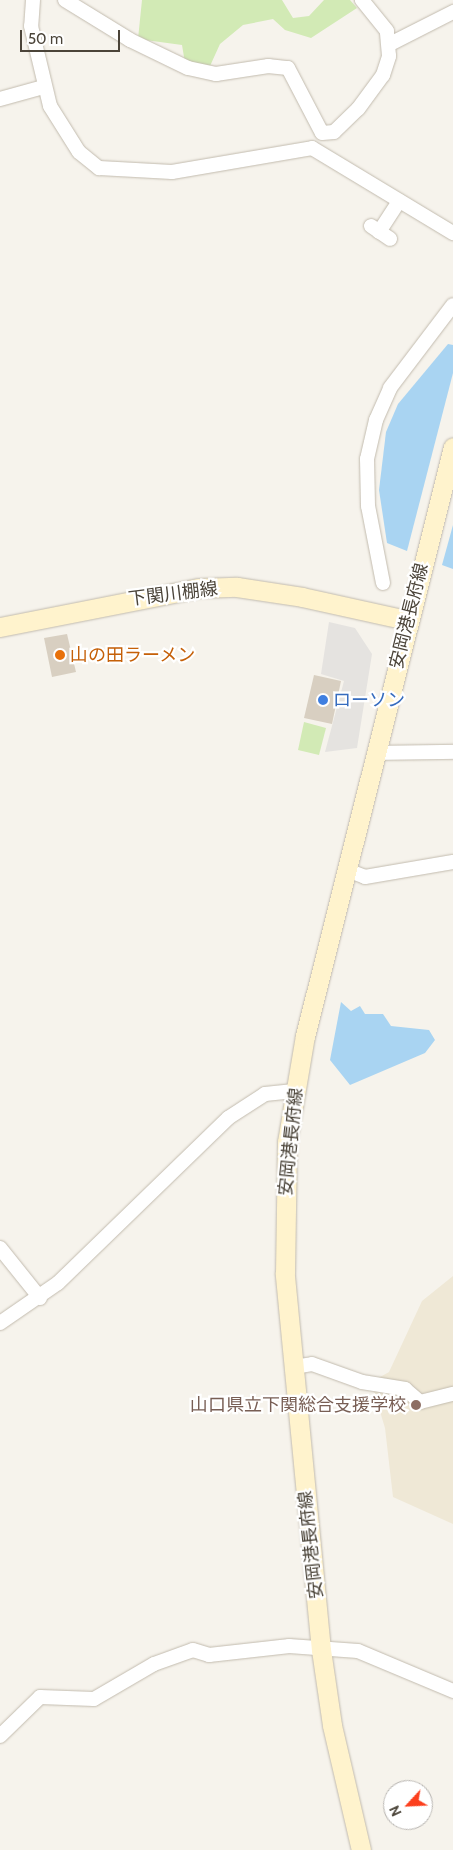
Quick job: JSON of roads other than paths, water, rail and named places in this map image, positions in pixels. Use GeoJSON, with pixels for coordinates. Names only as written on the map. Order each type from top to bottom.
{"type":"FeatureCollection","features":[{"type":"Feature","properties":{"kind":"main road","name":"安岡港長府線"},"geometry":{"type":"LineString","coordinates":[[361,1850],[332,1725],[321,1650],[294,1367],[284,1213],[294,1091],[347,870],[378,753],[407,620],[453,447]]}},
{"type":"Feature","properties":{"kind":"main road","name":"下関川棚線"},"geometry":{"type":"LineString","coordinates":[[0,627],[199,588],[237,587],[302,597],[407,620]]}},
{"type":"Feature","properties":{"kind":"street"},"geometry":{"type":"LineString","coordinates":[[33,0],[31,26],[43,87],[62,128],[79,152],[89,162],[111,171],[172,172],[312,148],[453,233]]}},
{"type":"Feature","properties":{"kind":"street"},"geometry":{"type":"LineString","coordinates":[[65,0],[130,40],[162,52],[188,68],[216,74],[268,66],[288,68],[322,133]]}},
{"type":"Feature","properties":{"kind":"street"},"geometry":{"type":"LineString","coordinates":[[322,133],[334,132],[358,109],[383,75],[390,44],[387,30],[362,0]]}},
{"type":"Feature","properties":{"kind":"street"},"geometry":{"type":"LineString","coordinates":[[390,44],[453,12]]}},
{"type":"Feature","properties":{"kind":"street"},"geometry":{"type":"LineString","coordinates":[[0,99],[43,87]]}},
{"type":"Feature","properties":{"kind":"street"},"geometry":{"type":"LineString","coordinates":[[312,148],[322,133]]}},
{"type":"Feature","properties":{"kind":"street"},"geometry":{"type":"LineString","coordinates":[[380,233],[399,201]]}},
{"type":"Feature","properties":{"kind":"street"},"geometry":{"type":"LineString","coordinates":[[383,583],[368,506],[370,443],[390,388],[451,312]]}},
{"type":"Feature","properties":{"kind":"street"},"geometry":{"type":"LineString","coordinates":[[378,753],[453,752]]}},
{"type":"Feature","properties":{"kind":"street"},"geometry":{"type":"LineString","coordinates":[[347,870],[365,877],[453,862]]}},
{"type":"Feature","properties":{"kind":"street"},"geometry":{"type":"LineString","coordinates":[[0,1323],[40,1298],[228,1118],[266,1094],[294,1091]]}},
{"type":"Feature","properties":{"kind":"street"},"geometry":{"type":"LineString","coordinates":[[0,1248],[40,1298]]}},
{"type":"Feature","properties":{"kind":"street"},"geometry":{"type":"LineString","coordinates":[[294,1367],[312,1364],[362,1382],[405,1389],[420,1402],[453,1394]]}},
{"type":"Feature","properties":{"kind":"street"},"geometry":{"type":"LineString","coordinates":[[0,1736],[40,1697],[94,1699],[177,1653],[193,1650],[209,1655],[289,1646],[358,1652],[453,1691]]}},
{"type":"Feature","properties":{"kind":"water"},"geometry":{"type":"Polygon","coordinates":[[[448,344],[453,345],[453,373],[407,551],[387,543],[379,490],[386,432],[398,404],[448,344]]]}},
{"type":"Feature","properties":{"kind":"water"},"geometry":{"type":"Polygon","coordinates":[[[453,525],[453,569],[442,565],[453,525]]]}},
{"type":"Feature","properties":{"kind":"water"},"geometry":{"type":"Polygon","coordinates":[[[341,1002],[351,1011],[360,1006],[365,1014],[383,1014],[391,1026],[429,1030],[435,1040],[425,1053],[350,1085],[330,1060],[341,1002]]]}},
{"type":"Feature","properties":{"kind":"place","name":"山の田ラーメン"},"geometry":{"type":"Point","coordinates":[60,655]}},
{"type":"Feature","properties":{"kind":"place","name":"ローソン"},"geometry":{"type":"Point","coordinates":[323,700]}},
{"type":"Feature","properties":{"kind":"place","name":"山口県立下関総合支援学校"},"geometry":{"type":"Point","coordinates":[416,1405]}}]}
